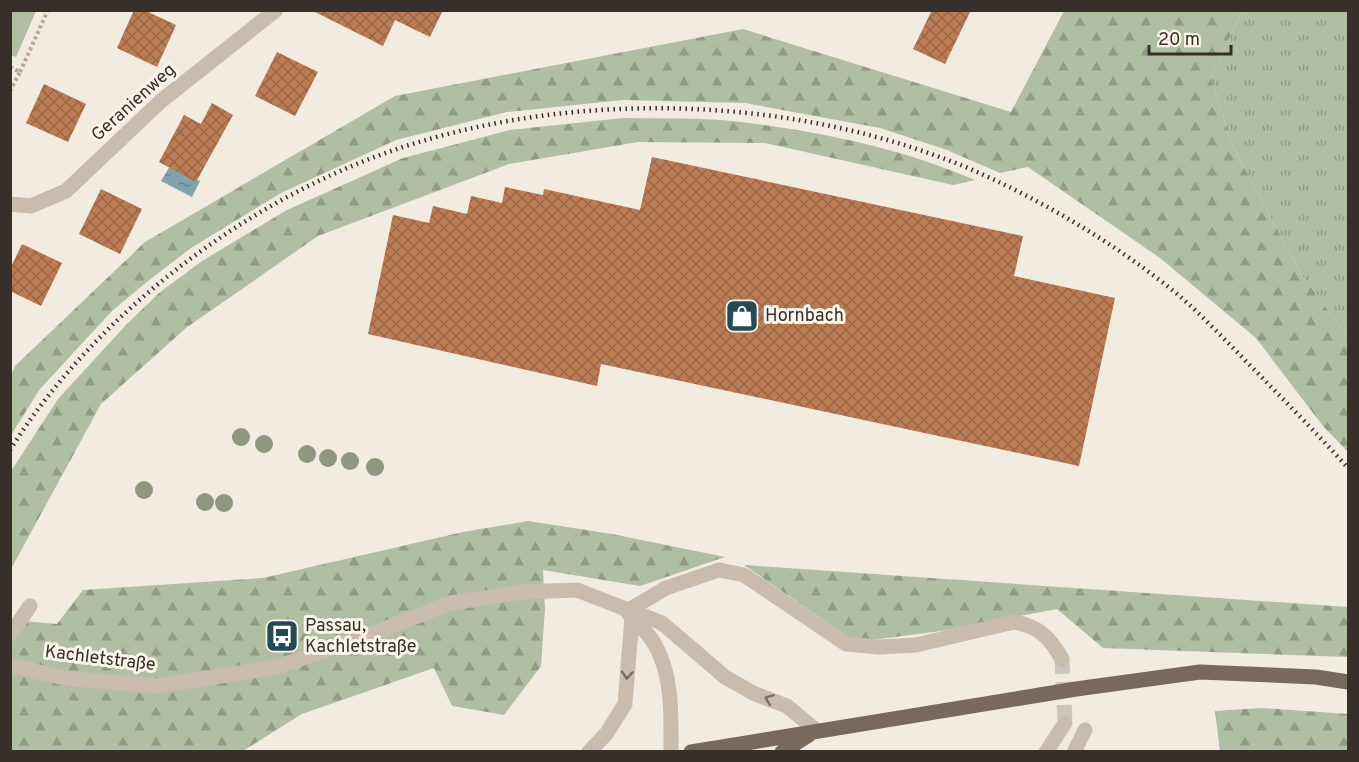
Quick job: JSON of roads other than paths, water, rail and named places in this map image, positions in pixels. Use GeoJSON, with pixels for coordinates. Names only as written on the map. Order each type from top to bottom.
{"type":"FeatureCollection","features":[{"type":"Feature","properties":{"kind":"main road"},"geometry":{"type":"LineString","coordinates":[[691,752],[1076,689],[1200,672],[1316,677],[1348,682]]}},
{"type":"Feature","properties":{"kind":"main road"},"geometry":{"type":"LineString","coordinates":[[782,752],[817,731]]}},
{"type":"Feature","properties":{"kind":"street","name":"Geranienweg"},"geometry":{"type":"LineString","coordinates":[[10,204],[31,206],[66,191],[161,101],[276,10]]}},
{"type":"Feature","properties":{"kind":"street"},"geometry":{"type":"LineString","coordinates":[[630,614],[666,588],[719,570],[744,575],[846,644],[880,647],[916,645],[1014,622],[1030,624],[1050,639],[1062,659]]}},
{"type":"Feature","properties":{"kind":"street","name":"Kachletstraße"},"geometry":{"type":"LineString","coordinates":[[10,665],[63,678],[157,686],[277,666],[364,637],[451,603],[523,592],[577,590],[630,614],[653,640],[663,660],[670,701],[671,752]]}},
{"type":"Feature","properties":{"kind":"street"},"geometry":{"type":"LineString","coordinates":[[10,635],[30,606]]}},
{"type":"Feature","properties":{"kind":"street"},"geometry":{"type":"LineString","coordinates":[[630,614],[662,623],[684,639],[725,677],[755,694],[787,706],[817,731]]}},
{"type":"Feature","properties":{"kind":"street"},"geometry":{"type":"LineString","coordinates":[[589,752],[608,733],[625,704],[630,614]]}},
{"type":"Feature","properties":{"kind":"street"},"geometry":{"type":"LineString","coordinates":[[1046,752],[1065,723]]}},
{"type":"Feature","properties":{"kind":"street"},"geometry":{"type":"LineString","coordinates":[[1074,752],[1085,730]]}},
{"type":"Feature","properties":{"kind":"water"},"geometry":{"type":"Polygon","coordinates":[[[170,166],[200,181],[192,197],[161,181],[170,166]]]}},
{"type":"Feature","properties":{"kind":"tunnel"},"geometry":{"type":"LineString","coordinates":[[1062,659],[1065,723]]}},
{"type":"Feature","properties":{"kind":"railway"},"geometry":{"type":"LineString","coordinates":[[10,450],[45,400],[86,352],[132,307],[181,266],[234,229],[289,196],[345,169],[403,147],[472,128],[542,116],[615,109],[687,109],[760,114],[831,126],[901,144],[968,168],[1047,207],[1124,254],[1180,296],[1206,320],[1348,468]]}},
{"type":"Feature","properties":{"kind":"place","name":"Hornbach"},"geometry":{"type":"Point","coordinates":[742,316]}},
{"type":"Feature","properties":{"kind":"place","name":"Passau, Kachletstraße"},"geometry":{"type":"Point","coordinates":[282,636]}}]}
